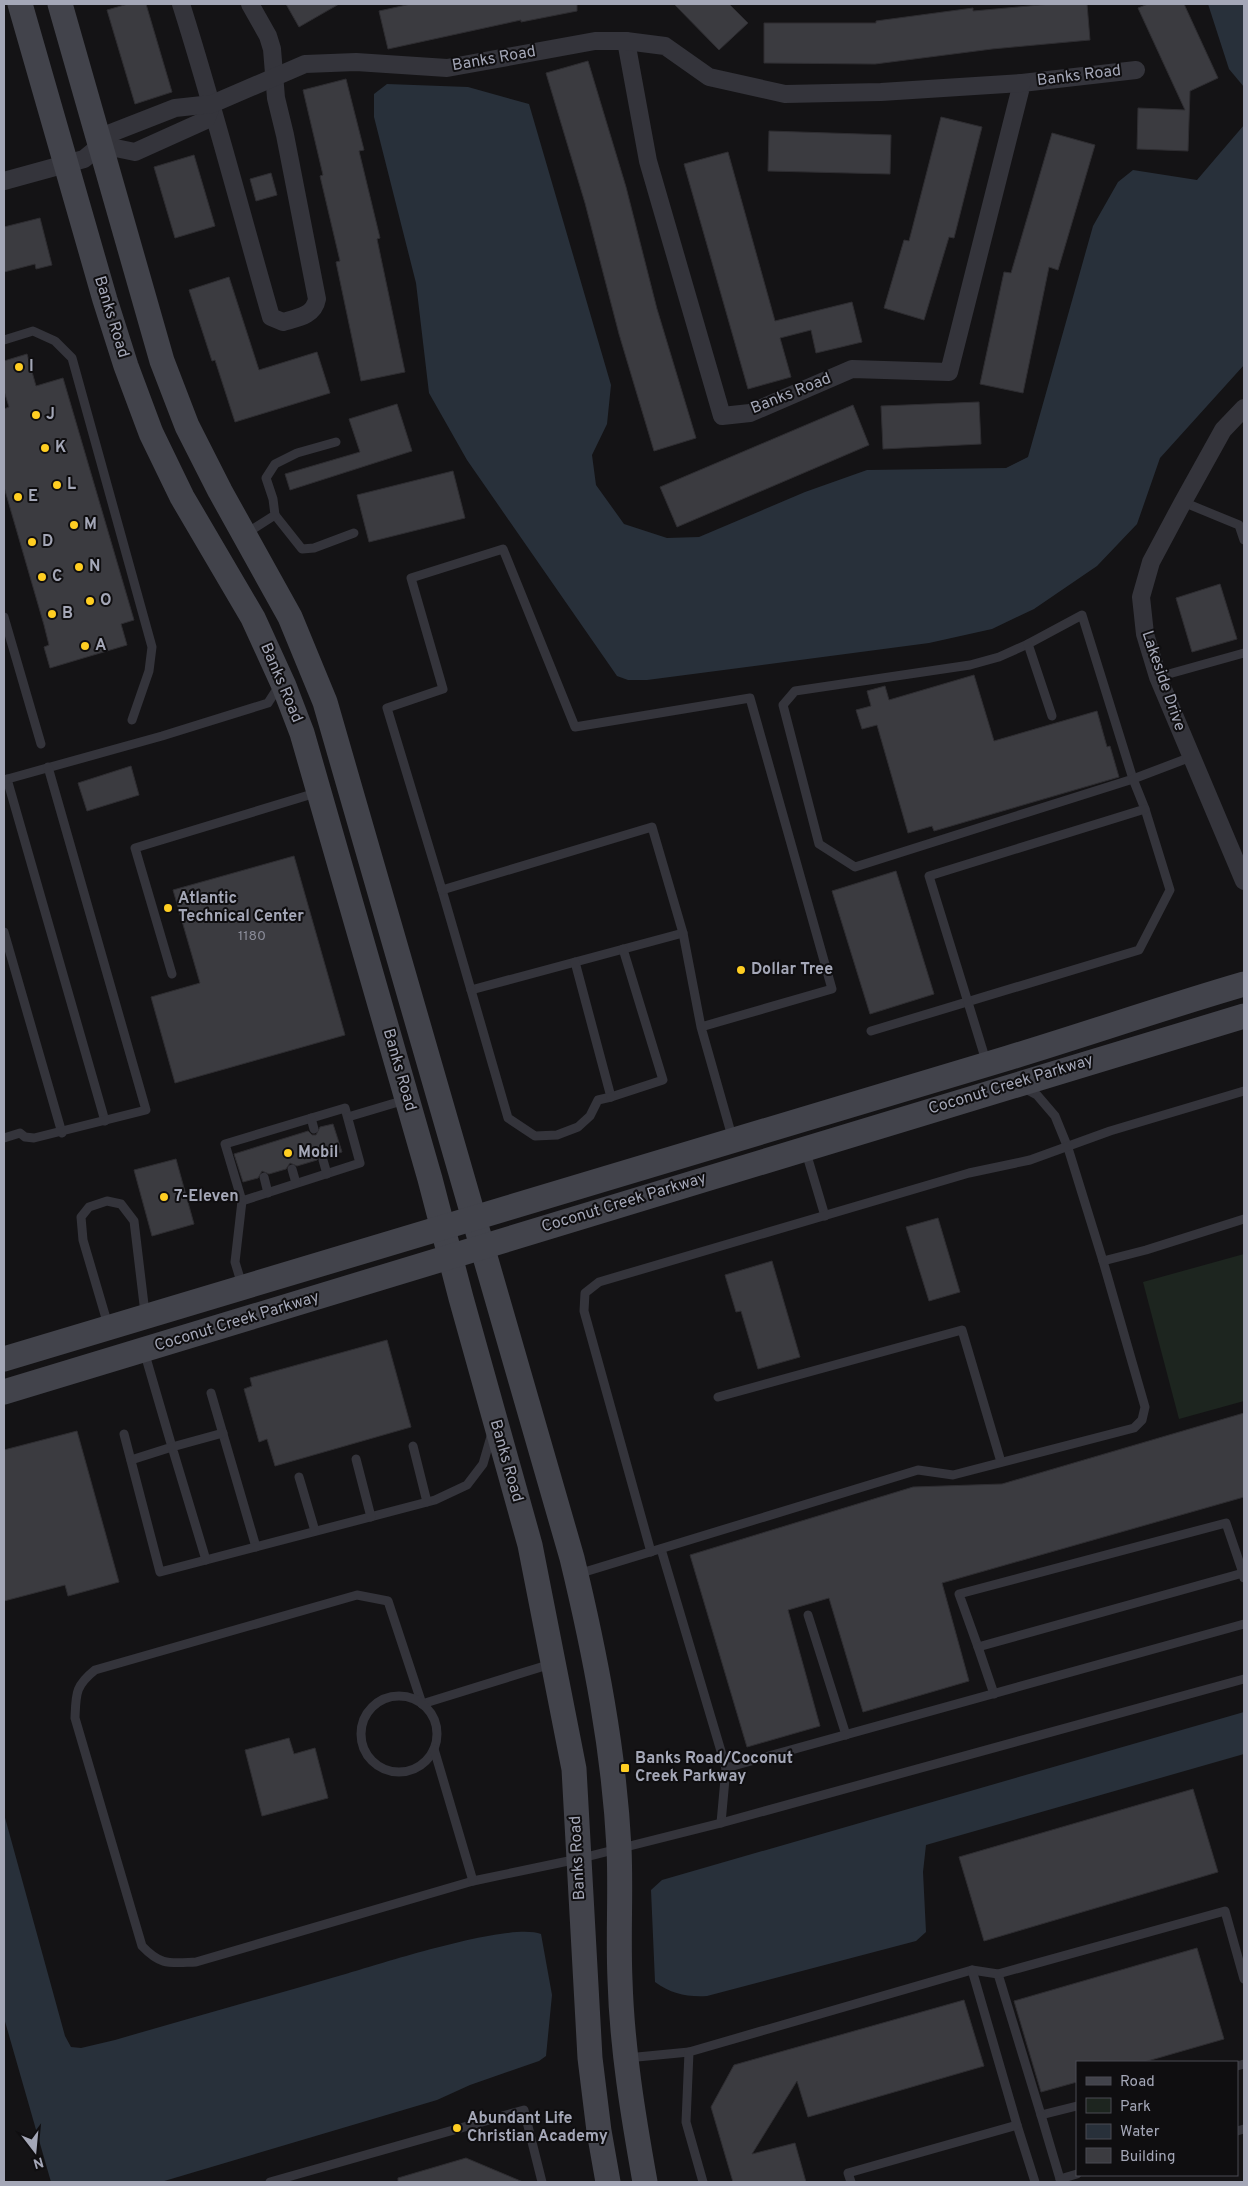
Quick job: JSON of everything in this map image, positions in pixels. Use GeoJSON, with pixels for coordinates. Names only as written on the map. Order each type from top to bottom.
{"type":"FeatureCollection","features":[{"type":"Feature","properties":{"kind":"street","name":"Banks Road"},"geometry":{"type":"LineString","coordinates":[[20,4],[84,156],[187,426],[220,491],[290,617],[325,702],[474,1217],[576,1574],[602,1696],[612,1767],[619,1849],[620,1980],[626,2058],[646,2182]]}},
{"type":"Feature","properties":{"kind":"street","name":"Banks Road"},"geometry":{"type":"LineString","coordinates":[[60,4],[84,156],[126,366],[151,432],[182,497],[253,618],[284,686],[302,733],[408,1100],[530,1544],[574,1769],[590,2058],[599,2131],[608,2182]]}},
{"type":"Feature","properties":{"kind":"street"},"geometry":{"type":"LineString","coordinates":[[182,4],[212,104],[271,317],[283,322],[308,314],[316,306],[317,299],[285,134],[276,98],[272,49],[268,36],[250,4]]}},
{"type":"Feature","properties":{"kind":"street","name":"Banks Road"},"geometry":{"type":"LineString","coordinates":[[84,156],[112,133],[175,108],[212,104],[305,64],[356,62],[447,68],[595,41],[626,41],[665,46],[709,77],[784,94],[881,92],[1022,83],[1136,70]]}},
{"type":"Feature","properties":{"kind":"street","name":"Banks Road"},"geometry":{"type":"LineString","coordinates":[[626,41],[648,161],[722,416],[750,413],[852,370],[949,372],[1022,83]]}},
{"type":"Feature","properties":{"kind":"street"},"geometry":{"type":"LineString","coordinates":[[4,181],[84,156],[135,152],[206,120],[212,104]]}},
{"type":"Feature","properties":{"kind":"street","name":"Lakeside Drive"},"geometry":{"type":"LineString","coordinates":[[1244,408],[1223,430],[1183,502],[1151,562],[1141,596],[1145,634],[1158,677],[1244,881]]}},
{"type":"Feature","properties":{"kind":"street","name":"Coconut Creek Parkway"},"geometry":{"type":"LineString","coordinates":[[4,1359],[442,1226],[988,1064],[1122,1020],[1244,984]]}},
{"type":"Feature","properties":{"kind":"street","name":"Coconut Creek Parkway"},"geometry":{"type":"LineString","coordinates":[[4,1392],[1244,1016]]}},
{"type":"Feature","properties":{"kind":"lane"},"geometry":{"type":"LineString","coordinates":[[4,340],[33,331],[55,341],[72,358],[152,648],[149,671],[132,720]]}},
{"type":"Feature","properties":{"kind":"lane"},"geometry":{"type":"LineString","coordinates":[[336,442],[297,453],[275,464],[266,478],[273,500],[275,515],[302,549],[314,548],[354,533]]}},
{"type":"Feature","properties":{"kind":"lane"},"geometry":{"type":"LineString","coordinates":[[1183,502],[1239,525],[1244,540]]}},
{"type":"Feature","properties":{"kind":"lane"},"geometry":{"type":"LineString","coordinates":[[245,534],[275,515]]}},
{"type":"Feature","properties":{"kind":"lane"},"geometry":{"type":"LineString","coordinates":[[623,949],[663,1080],[598,1100],[590,1116],[578,1128],[557,1135],[535,1136],[508,1118],[387,708],[443,689],[412,578],[504,549],[575,727],[750,698],[832,989],[701,1027]]}},
{"type":"Feature","properties":{"kind":"lane"},"geometry":{"type":"LineString","coordinates":[[870,1031],[1139,950],[1170,890],[1145,809],[1133,779],[1082,615],[999,657],[970,665],[795,691],[783,705],[819,844],[855,867],[1133,779],[1191,757]]}},
{"type":"Feature","properties":{"kind":"lane"},"geometry":{"type":"LineString","coordinates":[[4,617],[41,744]]}},
{"type":"Feature","properties":{"kind":"lane"},"geometry":{"type":"LineString","coordinates":[[1028,644],[1052,716]]}},
{"type":"Feature","properties":{"kind":"lane"},"geometry":{"type":"LineString","coordinates":[[1158,677],[1244,653]]}},
{"type":"Feature","properties":{"kind":"lane"},"geometry":{"type":"LineString","coordinates":[[105,1121],[6,779],[162,736],[268,703],[276,689]]}},
{"type":"Feature","properties":{"kind":"lane"},"geometry":{"type":"LineString","coordinates":[[4,1138],[20,1133],[25,1138],[34,1138],[62,1133],[146,1110],[48,767]]}},
{"type":"Feature","properties":{"kind":"lane"},"geometry":{"type":"LineString","coordinates":[[172,974],[135,848],[319,792]]}},
{"type":"Feature","properties":{"kind":"lane"},"geometry":{"type":"LineString","coordinates":[[988,1064],[929,876],[1145,809]]}},
{"type":"Feature","properties":{"kind":"lane"},"geometry":{"type":"LineString","coordinates":[[442,890],[652,827],[683,933],[701,1027],[733,1140]]}},
{"type":"Feature","properties":{"kind":"lane"},"geometry":{"type":"LineString","coordinates":[[4,932],[62,1133]]}},
{"type":"Feature","properties":{"kind":"lane"},"geometry":{"type":"LineString","coordinates":[[471,990],[683,933]]}},
{"type":"Feature","properties":{"kind":"lane"},"geometry":{"type":"LineString","coordinates":[[575,962],[611,1097]]}},
{"type":"Feature","properties":{"kind":"lane"},"geometry":{"type":"LineString","coordinates":[[576,1574],[918,1470],[953,1475],[1129,1429],[1142,1420],[1145,1407],[1068,1148],[1055,1116],[1048,1106],[1037,1095],[1017,1084]]}},
{"type":"Feature","properties":{"kind":"lane"},"geometry":{"type":"LineString","coordinates":[[651,1552],[584,1311],[585,1292],[599,1282],[969,1173],[1030,1160],[1068,1148],[1110,1131],[1244,1091]]}},
{"type":"Feature","properties":{"kind":"lane"},"geometry":{"type":"LineString","coordinates":[[348,1117],[408,1100]]}},
{"type":"Feature","properties":{"kind":"lane"},"geometry":{"type":"LineString","coordinates":[[242,1201],[360,1163],[345,1108],[224,1144],[242,1201],[235,1262],[242,1286]]}},
{"type":"Feature","properties":{"kind":"lane"},"geometry":{"type":"LineString","coordinates":[[311,1118],[314,1129]]}},
{"type":"Feature","properties":{"kind":"lane"},"geometry":{"type":"LineString","coordinates":[[280,1128],[283,1138]]}},
{"type":"Feature","properties":{"kind":"lane"},"geometry":{"type":"LineString","coordinates":[[252,1136],[255,1146]]}},
{"type":"Feature","properties":{"kind":"lane"},"geometry":{"type":"LineString","coordinates":[[805,1148],[825,1216]]}},
{"type":"Feature","properties":{"kind":"lane"},"geometry":{"type":"LineString","coordinates":[[323,1160],[328,1174]]}},
{"type":"Feature","properties":{"kind":"lane"},"geometry":{"type":"LineString","coordinates":[[292,1169],[296,1183]]}},
{"type":"Feature","properties":{"kind":"lane"},"geometry":{"type":"LineString","coordinates":[[264,1177],[268,1193]]}},
{"type":"Feature","properties":{"kind":"lane"},"geometry":{"type":"LineString","coordinates":[[108,1327],[84,1240],[81,1218],[89,1207],[107,1201],[121,1204],[134,1220],[146,1316]]}},
{"type":"Feature","properties":{"kind":"lane"},"geometry":{"type":"LineString","coordinates":[[1103,1261],[1146,1250],[1244,1219]]}},
{"type":"Feature","properties":{"kind":"lane"},"geometry":{"type":"LineString","coordinates":[[718,1398],[962,1330],[1001,1462]]}},
{"type":"Feature","properties":{"kind":"lane"},"geometry":{"type":"LineString","coordinates":[[144,1350],[206,1560]]}},
{"type":"Feature","properties":{"kind":"lane"},"geometry":{"type":"LineString","coordinates":[[211,1392],[256,1547]]}},
{"type":"Feature","properties":{"kind":"lane"},"geometry":{"type":"LineString","coordinates":[[124,1434],[160,1572],[427,1502],[467,1485],[483,1464],[495,1420]]}},
{"type":"Feature","properties":{"kind":"lane"},"geometry":{"type":"LineString","coordinates":[[132,1460],[223,1433]]}},
{"type":"Feature","properties":{"kind":"lane"},"geometry":{"type":"LineString","coordinates":[[413,1446],[427,1502]]}},
{"type":"Feature","properties":{"kind":"lane"},"geometry":{"type":"LineString","coordinates":[[356,1459],[371,1516]]}},
{"type":"Feature","properties":{"kind":"lane"},"geometry":{"type":"LineString","coordinates":[[299,1477],[315,1531]]}},
{"type":"Feature","properties":{"kind":"lane"},"geometry":{"type":"LineString","coordinates":[[978,1647],[1244,1575],[1226,1523],[959,1594],[994,1694]]}},
{"type":"Feature","properties":{"kind":"lane"},"geometry":{"type":"LineString","coordinates":[[661,1548],[726,1768],[722,1823]]}},
{"type":"Feature","properties":{"kind":"lane"},"geometry":{"type":"LineString","coordinates":[[422,1704],[388,1601],[357,1596],[95,1670],[81,1681],[76,1693],[75,1718],[142,1946],[155,1960],[171,1963],[196,1962],[474,1881],[578,1859],[722,1823],[1244,1679]]}},
{"type":"Feature","properties":{"kind":"lane"},"geometry":{"type":"LineString","coordinates":[[808,1615],[846,1735]]}},
{"type":"Feature","properties":{"kind":"lane"},"geometry":{"type":"LineString","coordinates":[[726,1768],[1244,1624]]}},
{"type":"Feature","properties":{"kind":"lane"},"geometry":{"type":"LineString","coordinates":[[422,1704],[553,1663]]}},
{"type":"Feature","properties":{"kind":"lane"},"geometry":{"type":"LineString","coordinates":[[434,1749],[422,1764],[404,1772],[384,1770],[375,1765],[363,1749],[360,1730],[363,1720],[375,1704],[384,1699],[399,1696],[413,1699],[429,1711],[437,1729],[434,1749],[474,1881]]}},
{"type":"Feature","properties":{"kind":"lane"},"geometry":{"type":"LineString","coordinates":[[626,2058],[689,2052],[972,1970],[998,1974],[1225,1911],[1244,1979]]}},
{"type":"Feature","properties":{"kind":"lane"},"geometry":{"type":"LineString","coordinates":[[972,1970],[1035,2182]]}},
{"type":"Feature","properties":{"kind":"lane"},"geometry":{"type":"LineString","coordinates":[[998,1974],[1061,2181],[1076,2174]]}},
{"type":"Feature","properties":{"kind":"lane"},"geometry":{"type":"LineString","coordinates":[[689,2052],[686,2122],[704,2182]]}},
{"type":"Feature","properties":{"kind":"lane"},"geometry":{"type":"LineString","coordinates":[[1041,2115],[1076,2106]]}},
{"type":"Feature","properties":{"kind":"lane"},"geometry":{"type":"LineString","coordinates":[[270,2182],[524,2110],[542,2182]]}},
{"type":"Feature","properties":{"kind":"lane"},"geometry":{"type":"LineString","coordinates":[[851,2182],[848,2173],[1017,2125]]}},
{"type":"Feature","properties":{"kind":"green space"},"geometry":{"type":"Polygon","coordinates":[[[1244,1254],[1244,1401],[1179,1419],[1143,1282],[1244,1254]]]}},
{"type":"Feature","properties":{"kind":"water"},"geometry":{"type":"Polygon","coordinates":[[[1208,4],[1244,4],[1244,87],[1229,69],[1208,4]]]}},
{"type":"Feature","properties":{"kind":"water"},"geometry":{"type":"Polygon","coordinates":[[[387,84],[468,87],[529,104],[611,385],[607,424],[592,455],[596,485],[624,524],[667,538],[699,537],[805,492],[867,470],[1006,468],[1028,457],[1093,226],[1118,182],[1133,170],[1197,180],[1244,125],[1244,365],[1160,458],[1137,524],[1097,566],[1034,609],[992,629],[929,643],[647,680],[628,680],[617,676],[467,460],[429,393],[416,283],[374,117],[374,94],[387,84]]]}},
{"type":"Feature","properties":{"kind":"water"},"geometry":{"type":"Polygon","coordinates":[[[1244,1712],[1244,1754],[926,1845],[923,1872],[926,1932],[916,1941],[707,1996],[680,1994],[655,1982],[651,1890],[662,1880],[1244,1712]]]}},
{"type":"Feature","properties":{"kind":"water"},"geometry":{"type":"Polygon","coordinates":[[[4,1814],[65,2036],[71,2047],[81,2048],[115,2040],[443,1946],[501,1934],[525,1932],[541,1934],[552,1995],[546,2056],[539,2061],[470,2085],[437,2100],[161,2182],[51,2182],[4,2018],[4,1814]]]}},
{"type":"Feature","properties":{"kind":"building"},"geometry":{"type":"Polygon","coordinates":[[[128,4],[146,4],[172,92],[135,104],[107,10],[128,4]]]}},
{"type":"Feature","properties":{"kind":"building"},"geometry":{"type":"Polygon","coordinates":[[[286,4],[339,4],[299,27],[286,4]]]}},
{"type":"Feature","properties":{"kind":"building"},"geometry":{"type":"Polygon","coordinates":[[[411,4],[577,4],[577,11],[521,22],[521,20],[388,49],[379,11],[411,4]]]}},
{"type":"Feature","properties":{"kind":"building"},"geometry":{"type":"Polygon","coordinates":[[[674,4],[729,4],[748,23],[719,50],[674,4]]]}},
{"type":"Feature","properties":{"kind":"building"},"geometry":{"type":"Polygon","coordinates":[[[1051,4],[1087,4],[1090,40],[992,49],[875,64],[764,63],[764,23],[876,23],[876,21],[973,8],[973,11],[1051,4]]]}},
{"type":"Feature","properties":{"kind":"building"},"geometry":{"type":"Polygon","coordinates":[[[1148,4],[1184,4],[1218,78],[1190,91],[1188,151],[1137,149],[1138,108],[1185,110],[1138,8],[1148,4]]]}},
{"type":"Feature","properties":{"kind":"building"},"geometry":{"type":"Polygon","coordinates":[[[588,61],[626,187],[657,309],[696,438],[654,451],[619,334],[585,203],[546,73],[588,61]]]}},
{"type":"Feature","properties":{"kind":"building"},"geometry":{"type":"Polygon","coordinates":[[[346,79],[364,150],[359,151],[380,238],[377,239],[405,372],[361,381],[336,262],[340,261],[320,176],[323,175],[303,90],[346,79]]]}},
{"type":"Feature","properties":{"kind":"building"},"geometry":{"type":"Polygon","coordinates":[[[941,117],[982,127],[954,238],[949,237],[924,320],[884,308],[904,240],[909,241],[941,117]]]}},
{"type":"Feature","properties":{"kind":"building"},"geometry":{"type":"Polygon","coordinates":[[[769,131],[891,135],[890,174],[768,171],[769,131]]]}},
{"type":"Feature","properties":{"kind":"building"},"geometry":{"type":"Polygon","coordinates":[[[1052,133],[1095,145],[1058,270],[1049,267],[1023,393],[980,384],[1004,272],[1011,273],[1052,133]]]}},
{"type":"Feature","properties":{"kind":"building"},"geometry":{"type":"Polygon","coordinates":[[[728,152],[775,321],[852,302],[862,342],[816,353],[811,330],[780,338],[791,377],[748,389],[684,164],[728,152]]]}},
{"type":"Feature","properties":{"kind":"building"},"geometry":{"type":"Polygon","coordinates":[[[194,155],[215,226],[175,238],[154,167],[194,155]]]}},
{"type":"Feature","properties":{"kind":"building"},"geometry":{"type":"Polygon","coordinates":[[[271,173],[277,195],[256,201],[250,179],[271,173]]]}},
{"type":"Feature","properties":{"kind":"building"},"geometry":{"type":"Polygon","coordinates":[[[40,218],[52,265],[36,269],[35,264],[4,272],[4,227],[40,218]]]}},
{"type":"Feature","properties":{"kind":"building"},"geometry":{"type":"Polygon","coordinates":[[[229,277],[259,370],[317,352],[330,393],[235,422],[215,360],[212,361],[189,290],[229,277]]]}},
{"type":"Feature","properties":{"kind":"building"},"geometry":{"type":"Polygon","coordinates":[[[27,354],[36,386],[63,378],[134,620],[121,624],[127,645],[50,668],[44,647],[49,645],[44,625],[4,487],[4,409],[9,407],[4,391],[4,361],[27,354]]]}},
{"type":"Feature","properties":{"kind":"building"},"geometry":{"type":"Polygon","coordinates":[[[979,402],[981,444],[883,449],[881,406],[979,402]]]}},
{"type":"Feature","properties":{"kind":"building"},"geometry":{"type":"Polygon","coordinates":[[[397,404],[412,451],[290,490],[285,474],[360,452],[349,419],[397,404]]]}},
{"type":"Feature","properties":{"kind":"building"},"geometry":{"type":"Polygon","coordinates":[[[853,405],[869,445],[677,527],[660,487],[853,405]]]}},
{"type":"Feature","properties":{"kind":"building"},"geometry":{"type":"Polygon","coordinates":[[[453,471],[465,518],[369,542],[357,495],[453,471]]]}},
{"type":"Feature","properties":{"kind":"building"},"geometry":{"type":"Polygon","coordinates":[[[1220,584],[1237,639],[1192,652],[1176,598],[1220,584]]]}},
{"type":"Feature","properties":{"kind":"building"},"geometry":{"type":"Polygon","coordinates":[[[974,675],[994,741],[1097,711],[1107,747],[1110,746],[1119,777],[934,831],[932,826],[908,833],[877,725],[862,729],[856,710],[871,706],[867,691],[885,686],[889,700],[974,675]]]}},
{"type":"Feature","properties":{"kind":"building"},"geometry":{"type":"Polygon","coordinates":[[[131,766],[139,795],[87,811],[78,783],[131,766]]]}},
{"type":"Feature","properties":{"kind":"building"},"geometry":{"type":"Polygon","coordinates":[[[294,856],[345,1035],[175,1083],[151,997],[200,983],[173,890],[294,856]]]}},
{"type":"Feature","properties":{"kind":"building"},"geometry":{"type":"Polygon","coordinates":[[[896,871],[934,994],[870,1014],[832,891],[896,871]]]}},
{"type":"Feature","properties":{"kind":"building","name":"Mobil"},"geometry":{"type":"Polygon","coordinates":[[[333,1124],[342,1152],[328,1156],[321,1154],[317,1160],[297,1166],[290,1163],[286,1169],[269,1174],[262,1171],[258,1178],[243,1182],[234,1154],[308,1131],[312,1135],[316,1135],[320,1127],[333,1124]]]}},
{"type":"Feature","properties":{"kind":"building","name":"7-Eleven"},"geometry":{"type":"Polygon","coordinates":[[[176,1159],[194,1224],[152,1236],[134,1170],[176,1159]]]}},
{"type":"Feature","properties":{"kind":"building"},"geometry":{"type":"Polygon","coordinates":[[[938,1218],[960,1292],[929,1301],[906,1227],[938,1218]]]}},
{"type":"Feature","properties":{"kind":"building"},"geometry":{"type":"Polygon","coordinates":[[[772,1261],[800,1357],[758,1369],[741,1311],[736,1312],[725,1275],[772,1261]]]}},
{"type":"Feature","properties":{"kind":"building"},"geometry":{"type":"Polygon","coordinates":[[[387,1340],[411,1427],[275,1466],[267,1439],[259,1442],[244,1389],[252,1386],[250,1378],[387,1340]]]}},
{"type":"Feature","properties":{"kind":"building"},"geometry":{"type":"Polygon","coordinates":[[[1244,1413],[1244,1497],[942,1583],[969,1681],[863,1712],[829,1598],[788,1610],[820,1726],[747,1747],[690,1555],[913,1487],[1002,1484],[1244,1413]]]}},
{"type":"Feature","properties":{"kind":"building"},"geometry":{"type":"Polygon","coordinates":[[[77,1431],[119,1582],[68,1596],[65,1585],[4,1601],[4,1450],[77,1431]]]}},
{"type":"Feature","properties":{"kind":"building"},"geometry":{"type":"Polygon","coordinates":[[[289,1738],[294,1754],[315,1748],[328,1798],[262,1816],[245,1750],[289,1738]]]}},
{"type":"Feature","properties":{"kind":"building"},"geometry":{"type":"Polygon","coordinates":[[[1193,1789],[1218,1872],[984,1941],[959,1857],[1193,1789]]]}},
{"type":"Feature","properties":{"kind":"building"},"geometry":{"type":"Polygon","coordinates":[[[1197,1948],[1224,2039],[1147,2061],[1076,2061],[1076,2082],[1041,2092],[1014,2001],[1197,1948]]]}},
{"type":"Feature","properties":{"kind":"building"},"geometry":{"type":"Polygon","coordinates":[[[964,2000],[984,2066],[808,2117],[797,2081],[752,2154],[795,2143],[806,2182],[733,2182],[711,2107],[734,2065],[964,2000]]]}},
{"type":"Feature","properties":{"kind":"building","name":"Abundant Life Christian Academy"},"geometry":{"type":"Polygon","coordinates":[[[466,2158],[523,2182],[398,2182],[398,2178],[466,2158]]]}},
{"type":"Feature","properties":{"kind":"place","name":"I"},"geometry":{"type":"Point","coordinates":[19,367]}},
{"type":"Feature","properties":{"kind":"place","name":"J"},"geometry":{"type":"Point","coordinates":[36,415]}},
{"type":"Feature","properties":{"kind":"place","name":"K"},"geometry":{"type":"Point","coordinates":[45,448]}},
{"type":"Feature","properties":{"kind":"place","name":"L"},"geometry":{"type":"Point","coordinates":[57,485]}},
{"type":"Feature","properties":{"kind":"place","name":"E"},"geometry":{"type":"Point","coordinates":[18,497]}},
{"type":"Feature","properties":{"kind":"place","name":"M"},"geometry":{"type":"Point","coordinates":[74,525]}},
{"type":"Feature","properties":{"kind":"place","name":"D"},"geometry":{"type":"Point","coordinates":[32,542]}},
{"type":"Feature","properties":{"kind":"place","name":"N"},"geometry":{"type":"Point","coordinates":[79,567]}},
{"type":"Feature","properties":{"kind":"place","name":"C"},"geometry":{"type":"Point","coordinates":[42,577]}},
{"type":"Feature","properties":{"kind":"place","name":"O"},"geometry":{"type":"Point","coordinates":[90,601]}},
{"type":"Feature","properties":{"kind":"place","name":"B"},"geometry":{"type":"Point","coordinates":[52,614]}},
{"type":"Feature","properties":{"kind":"place","name":"A"},"geometry":{"type":"Point","coordinates":[85,646]}},
{"type":"Feature","properties":{"kind":"place","name":"Atlantic Technical Center"},"geometry":{"type":"Point","coordinates":[168,908]}},
{"type":"Feature","properties":{"kind":"place","name":"Dollar Tree"},"geometry":{"type":"Point","coordinates":[741,970]}},
{"type":"Feature","properties":{"kind":"place","name":"Mobil"},"geometry":{"type":"Point","coordinates":[288,1153]}},
{"type":"Feature","properties":{"kind":"place","name":"7-Eleven"},"geometry":{"type":"Point","coordinates":[164,1197]}},
{"type":"Feature","properties":{"kind":"place","name":"Banks Road/Coconut Creek Parkway"},"geometry":{"type":"Point","coordinates":[625,1768]}},
{"type":"Feature","properties":{"kind":"place","name":"Abundant Life Christian Academy"},"geometry":{"type":"Point","coordinates":[457,2128]}}]}
